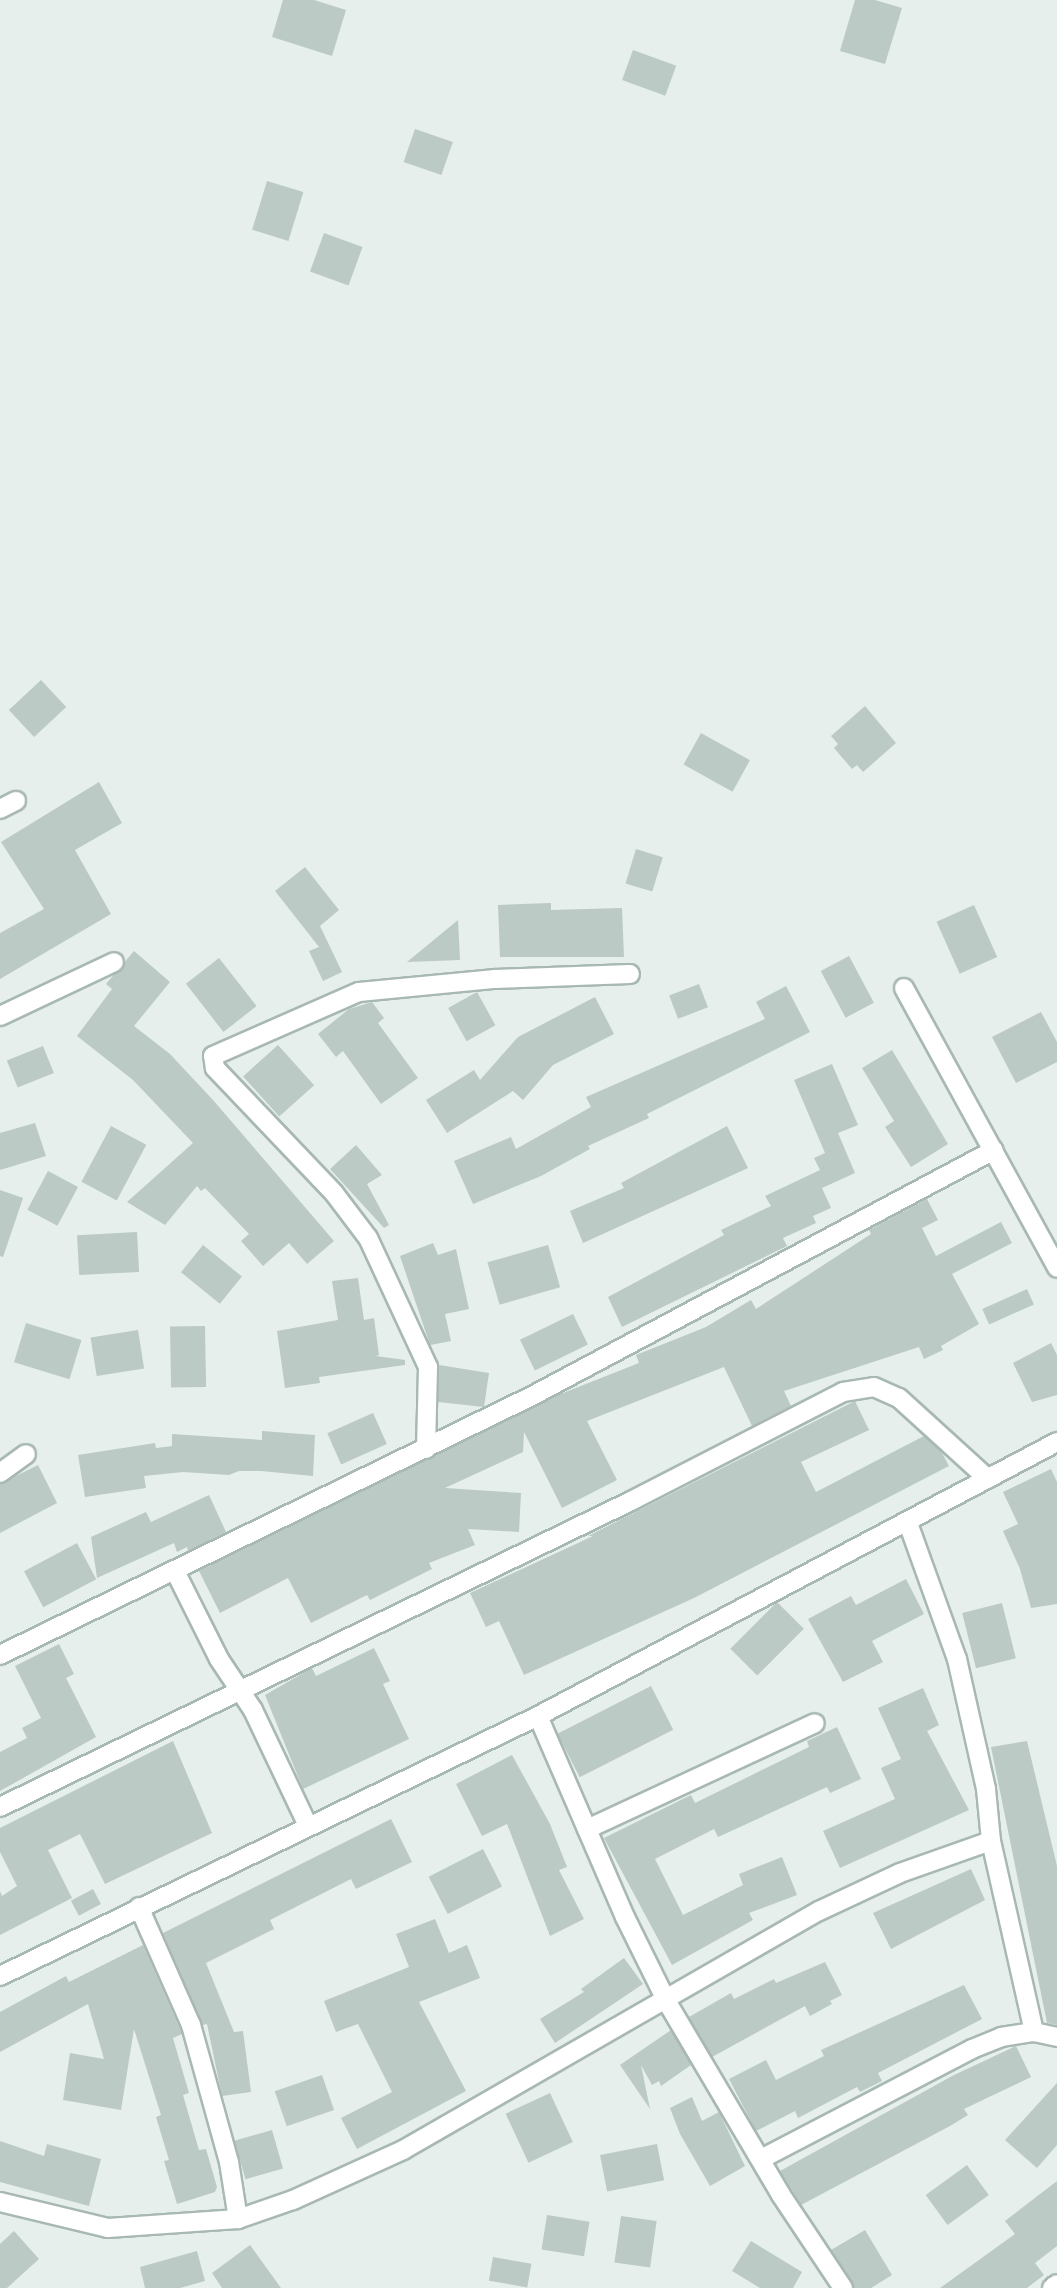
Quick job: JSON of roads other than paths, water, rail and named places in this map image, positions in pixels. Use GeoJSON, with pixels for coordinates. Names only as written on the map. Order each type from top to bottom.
{"type":"FeatureCollection","features":[{"type":"Feature","properties":{"kind":"street"},"geometry":{"type":"LineString","coordinates":[[0,1016],[114,962]]}},
{"type":"Feature","properties":{"kind":"street"},"geometry":{"type":"LineString","coordinates":[[426,1449],[428,1367],[385,1268],[368,1238],[334,1193],[215,1068],[213,1056],[359,992],[495,979],[630,974]]}},
{"type":"Feature","properties":{"kind":"street"},"geometry":{"type":"LineString","coordinates":[[904,988],[1057,1268]]}},
{"type":"Feature","properties":{"kind":"street"},"geometry":{"type":"LineString","coordinates":[[0,1656],[426,1449],[993,1150]]}},
{"type":"Feature","properties":{"kind":"street"},"geometry":{"type":"LineString","coordinates":[[0,1807],[632,1501],[843,1392],[874,1387],[900,1398],[988,1479]]}},
{"type":"Feature","properties":{"kind":"street"},"geometry":{"type":"LineString","coordinates":[[0,1976],[538,1716],[908,1523],[1057,1442]]}},
{"type":"Feature","properties":{"kind":"street"},"geometry":{"type":"LineString","coordinates":[[0,1473],[26,1454]]}},
{"type":"Feature","properties":{"kind":"street"},"geometry":{"type":"LineString","coordinates":[[908,1523],[957,1659],[987,1789],[991,1841],[1034,2032]]}},
{"type":"Feature","properties":{"kind":"street"},"geometry":{"type":"LineString","coordinates":[[175,1571],[219,1659],[241,1692],[308,1826]]}},
{"type":"Feature","properties":{"kind":"street"},"geometry":{"type":"LineString","coordinates":[[538,1716],[625,1917],[668,2001],[761,2159],[843,2288]]}},
{"type":"Feature","properties":{"kind":"street"},"geometry":{"type":"LineString","coordinates":[[587,1828],[815,1723]]}},
{"type":"Feature","properties":{"kind":"street"},"geometry":{"type":"LineString","coordinates":[[0,2202],[108,2228],[238,2219],[362,2171],[668,2001],[819,1911],[900,1873],[991,1841]]}},
{"type":"Feature","properties":{"kind":"street"},"geometry":{"type":"LineString","coordinates":[[139,1907],[191,2025],[226,2151],[238,2219]]}},
{"type":"Feature","properties":{"kind":"street"},"geometry":{"type":"LineString","coordinates":[[761,2159],[972,2049],[1001,2037],[1034,2032],[1057,2037]]}},
{"type":"Feature","properties":{"kind":"street"},"geometry":{"type":"LineString","coordinates":[[1052,2288],[1057,2284]]}}]}
